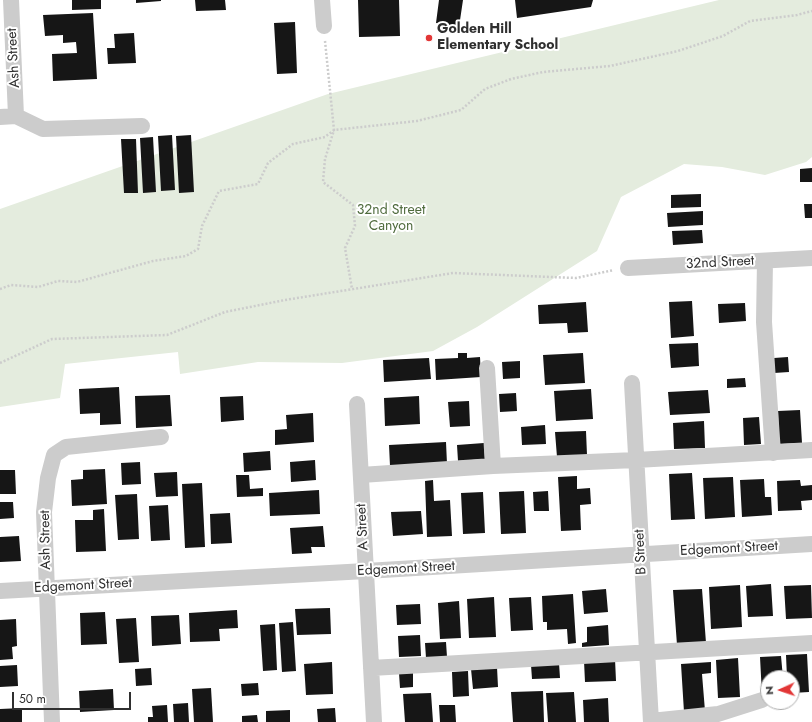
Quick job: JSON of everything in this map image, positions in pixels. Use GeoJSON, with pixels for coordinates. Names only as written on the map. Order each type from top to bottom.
{"type":"FeatureCollection","features":[{"type":"Feature","properties":{"kind":"street","name":"Ash Street"},"geometry":{"type":"LineString","coordinates":[[11,0],[16,116]]}},
{"type":"Feature","properties":{"kind":"street"},"geometry":{"type":"LineString","coordinates":[[322,0],[324,26]]}},
{"type":"Feature","properties":{"kind":"street"},"geometry":{"type":"LineString","coordinates":[[0,117],[16,116],[43,129],[142,126]]}},
{"type":"Feature","properties":{"kind":"street","name":"32nd Street"},"geometry":{"type":"LineString","coordinates":[[628,268],[812,258]]}},
{"type":"Feature","properties":{"kind":"street"},"geometry":{"type":"LineString","coordinates":[[765,261],[764,322],[773,453]]}},
{"type":"Feature","properties":{"kind":"street"},"geometry":{"type":"LineString","coordinates":[[487,368],[493,466]]}},
{"type":"Feature","properties":{"kind":"street","name":"B Street"},"geometry":{"type":"LineString","coordinates":[[632,383],[651,721]]}},
{"type":"Feature","properties":{"kind":"street","name":"A Street"},"geometry":{"type":"LineString","coordinates":[[357,404],[374,722]]}},
{"type":"Feature","properties":{"kind":"street","name":"Ash Street"},"geometry":{"type":"LineString","coordinates":[[52,722],[44,512],[48,478],[54,455],[66,447],[161,437]]}},
{"type":"Feature","properties":{"kind":"street"},"geometry":{"type":"LineString","coordinates":[[361,475],[493,466],[812,450]]}},
{"type":"Feature","properties":{"kind":"street","name":"Edgemont Street"},"geometry":{"type":"LineString","coordinates":[[0,591],[812,544]]}},
{"type":"Feature","properties":{"kind":"street"},"geometry":{"type":"LineString","coordinates":[[371,668],[812,643]]}},
{"type":"Feature","properties":{"kind":"street"},"geometry":{"type":"LineString","coordinates":[[651,721],[718,714],[760,701]]}},
{"type":"Feature","properties":{"kind":"path"},"geometry":{"type":"LineString","coordinates":[[0,289],[11,285],[38,287],[58,281],[77,282],[153,261],[186,256],[198,249],[202,226],[219,191],[258,184],[268,163],[293,144],[325,138],[334,130],[417,121],[461,110],[485,89],[511,79],[543,72],[610,66],[678,51],[723,36],[750,21],[797,15],[812,11]]}},
{"type":"Feature","properties":{"kind":"path"},"geometry":{"type":"LineString","coordinates":[[324,26],[334,130],[325,159],[323,182],[352,205],[355,226],[345,248],[352,289]]}},
{"type":"Feature","properties":{"kind":"path"},"geometry":{"type":"LineString","coordinates":[[0,363],[52,339],[166,335],[225,312],[285,300],[453,273],[576,278],[628,268]]}},
{"type":"Feature","properties":{"kind":"green space","name":"32nd Street Canyon"},"geometry":{"type":"Polygon","coordinates":[[[719,0],[812,0],[812,157],[806,162],[765,175],[722,167],[684,164],[621,197],[597,251],[477,327],[433,351],[342,363],[258,362],[180,374],[178,352],[65,364],[60,398],[0,407],[0,209],[328,94],[719,0]]]}},
{"type":"Feature","properties":{"kind":"building"},"geometry":{"type":"Polygon","coordinates":[[[72,0],[101,0],[101,9],[72,10],[72,0]]]}},
{"type":"Feature","properties":{"kind":"building"},"geometry":{"type":"Polygon","coordinates":[[[136,0],[161,0],[161,1],[136,3],[136,0]]]}},
{"type":"Feature","properties":{"kind":"building"},"geometry":{"type":"Polygon","coordinates":[[[195,0],[225,0],[226,10],[196,11],[195,0]]]}},
{"type":"Feature","properties":{"kind":"building"},"geometry":{"type":"Polygon","coordinates":[[[358,0],[399,0],[400,36],[359,37],[358,0]]]}},
{"type":"Feature","properties":{"kind":"building"},"geometry":{"type":"Polygon","coordinates":[[[439,0],[463,0],[459,27],[436,23],[439,0]]]}},
{"type":"Feature","properties":{"kind":"building"},"geometry":{"type":"Polygon","coordinates":[[[515,0],[593,0],[591,7],[517,18],[515,0]]]}},
{"type":"Feature","properties":{"kind":"building"},"geometry":{"type":"Polygon","coordinates":[[[93,13],[97,79],[53,81],[52,54],[77,53],[76,42],[63,43],[63,35],[45,36],[43,15],[93,13]]]}},
{"type":"Feature","properties":{"kind":"building"},"geometry":{"type":"Polygon","coordinates":[[[295,22],[297,73],[277,74],[274,23],[295,22]]]}},
{"type":"Feature","properties":{"kind":"building"},"geometry":{"type":"Polygon","coordinates":[[[134,33],[136,63],[108,64],[107,48],[115,48],[114,34],[134,33]]]}},
{"type":"Feature","properties":{"kind":"building"},"geometry":{"type":"Polygon","coordinates":[[[172,135],[175,190],[161,191],[158,136],[172,135]]]}},
{"type":"Feature","properties":{"kind":"building"},"geometry":{"type":"Polygon","coordinates":[[[191,135],[194,192],[179,193],[176,136],[191,135]]]}},
{"type":"Feature","properties":{"kind":"building"},"geometry":{"type":"Polygon","coordinates":[[[153,137],[156,192],[143,193],[140,138],[153,137]]]}},
{"type":"Feature","properties":{"kind":"building"},"geometry":{"type":"Polygon","coordinates":[[[121,139],[136,139],[138,193],[124,193],[121,139]]]}},
{"type":"Feature","properties":{"kind":"building"},"geometry":{"type":"Polygon","coordinates":[[[812,168],[812,182],[800,182],[800,169],[812,168]]]}},
{"type":"Feature","properties":{"kind":"building"},"geometry":{"type":"Polygon","coordinates":[[[701,194],[701,207],[671,208],[671,195],[701,194]]]}},
{"type":"Feature","properties":{"kind":"building"},"geometry":{"type":"Polygon","coordinates":[[[804,204],[812,204],[812,218],[805,218],[804,204]]]}},
{"type":"Feature","properties":{"kind":"building"},"geometry":{"type":"Polygon","coordinates":[[[703,211],[703,225],[668,227],[667,213],[703,211]]]}},
{"type":"Feature","properties":{"kind":"building"},"geometry":{"type":"Polygon","coordinates":[[[702,230],[703,243],[673,245],[672,231],[702,230]]]}},
{"type":"Feature","properties":{"kind":"building"},"geometry":{"type":"Polygon","coordinates":[[[692,301],[694,336],[671,338],[669,302],[692,301]]]}},
{"type":"Feature","properties":{"kind":"building"},"geometry":{"type":"Polygon","coordinates":[[[586,302],[588,332],[568,333],[567,323],[539,324],[538,305],[586,302]]]}},
{"type":"Feature","properties":{"kind":"building"},"geometry":{"type":"Polygon","coordinates":[[[745,303],[746,321],[719,323],[718,304],[745,303]]]}},
{"type":"Feature","properties":{"kind":"building"},"geometry":{"type":"Polygon","coordinates":[[[698,343],[699,366],[671,368],[669,344],[698,343]]]}},
{"type":"Feature","properties":{"kind":"building"},"geometry":{"type":"Polygon","coordinates":[[[458,353],[467,353],[467,358],[480,357],[481,377],[436,380],[435,359],[458,358],[458,353]]]}},
{"type":"Feature","properties":{"kind":"building"},"geometry":{"type":"Polygon","coordinates":[[[583,353],[585,383],[545,385],[543,355],[583,353]]]}},
{"type":"Feature","properties":{"kind":"building"},"geometry":{"type":"Polygon","coordinates":[[[788,357],[789,372],[774,373],[774,358],[788,357]]]}},
{"type":"Feature","properties":{"kind":"building"},"geometry":{"type":"Polygon","coordinates":[[[429,358],[431,379],[384,382],[383,360],[429,358]]]}},
{"type":"Feature","properties":{"kind":"building"},"geometry":{"type":"Polygon","coordinates":[[[520,361],[520,378],[503,379],[502,362],[520,361]]]}},
{"type":"Feature","properties":{"kind":"building"},"geometry":{"type":"Polygon","coordinates":[[[745,378],[746,387],[727,388],[727,379],[745,378]]]}},
{"type":"Feature","properties":{"kind":"building"},"geometry":{"type":"Polygon","coordinates":[[[119,387],[121,424],[100,425],[100,413],[80,414],[79,389],[119,387]]]}},
{"type":"Feature","properties":{"kind":"building"},"geometry":{"type":"Polygon","coordinates":[[[591,389],[593,419],[556,421],[554,391],[591,389]]]}},
{"type":"Feature","properties":{"kind":"building"},"geometry":{"type":"Polygon","coordinates":[[[708,390],[710,413],[670,415],[668,392],[708,390]]]}},
{"type":"Feature","properties":{"kind":"building"},"geometry":{"type":"Polygon","coordinates":[[[516,393],[517,411],[500,412],[499,394],[516,393]]]}},
{"type":"Feature","properties":{"kind":"building"},"geometry":{"type":"Polygon","coordinates":[[[170,395],[172,426],[136,428],[135,396],[170,395]]]}},
{"type":"Feature","properties":{"kind":"building"},"geometry":{"type":"Polygon","coordinates":[[[243,396],[244,420],[221,422],[220,397],[243,396]]]}},
{"type":"Feature","properties":{"kind":"building"},"geometry":{"type":"Polygon","coordinates":[[[419,396],[420,424],[385,426],[384,398],[419,396]]]}},
{"type":"Feature","properties":{"kind":"building"},"geometry":{"type":"Polygon","coordinates":[[[469,401],[470,426],[450,427],[448,402],[469,401]]]}},
{"type":"Feature","properties":{"kind":"building"},"geometry":{"type":"Polygon","coordinates":[[[800,410],[802,443],[779,444],[778,411],[800,410]]]}},
{"type":"Feature","properties":{"kind":"building"},"geometry":{"type":"Polygon","coordinates":[[[313,413],[314,442],[275,445],[275,430],[287,429],[286,415],[313,413]]]}},
{"type":"Feature","properties":{"kind":"building"},"geometry":{"type":"Polygon","coordinates":[[[759,417],[761,444],[744,445],[743,418],[759,417]]]}},
{"type":"Feature","properties":{"kind":"building"},"geometry":{"type":"Polygon","coordinates":[[[704,421],[705,448],[674,449],[673,423],[704,421]]]}},
{"type":"Feature","properties":{"kind":"building"},"geometry":{"type":"Polygon","coordinates":[[[545,425],[546,444],[522,445],[521,427],[545,425]]]}},
{"type":"Feature","properties":{"kind":"building"},"geometry":{"type":"Polygon","coordinates":[[[586,431],[587,455],[557,457],[555,432],[586,431]]]}},
{"type":"Feature","properties":{"kind":"building"},"geometry":{"type":"Polygon","coordinates":[[[446,442],[447,464],[390,466],[389,445],[446,442]]]}},
{"type":"Feature","properties":{"kind":"building"},"geometry":{"type":"Polygon","coordinates":[[[484,443],[485,459],[458,461],[457,445],[484,443]]]}},
{"type":"Feature","properties":{"kind":"building"},"geometry":{"type":"Polygon","coordinates":[[[270,451],[271,470],[244,472],[243,453],[270,451]]]}},
{"type":"Feature","properties":{"kind":"building"},"geometry":{"type":"Polygon","coordinates":[[[315,460],[316,480],[291,482],[290,462],[315,460]]]}},
{"type":"Feature","properties":{"kind":"building"},"geometry":{"type":"Polygon","coordinates":[[[140,462],[141,484],[122,485],[121,463],[140,462]]]}},
{"type":"Feature","properties":{"kind":"building"},"geometry":{"type":"Polygon","coordinates":[[[105,469],[107,504],[72,506],[71,480],[83,479],[83,470],[105,469]]]}},
{"type":"Feature","properties":{"kind":"building"},"geometry":{"type":"Polygon","coordinates":[[[0,470],[15,470],[16,494],[0,494],[0,470]]]}},
{"type":"Feature","properties":{"kind":"building"},"geometry":{"type":"Polygon","coordinates":[[[177,472],[178,496],[156,497],[154,473],[177,472]]]}},
{"type":"Feature","properties":{"kind":"building"},"geometry":{"type":"Polygon","coordinates":[[[692,473],[695,519],[671,520],[669,474],[692,473]]]}},
{"type":"Feature","properties":{"kind":"building"},"geometry":{"type":"Polygon","coordinates":[[[236,475],[249,475],[250,489],[263,488],[263,496],[237,497],[236,475]]]}},
{"type":"Feature","properties":{"kind":"building"},"geometry":{"type":"Polygon","coordinates":[[[577,476],[577,489],[590,488],[591,504],[580,505],[581,530],[561,531],[558,477],[577,476]]]}},
{"type":"Feature","properties":{"kind":"building"},"geometry":{"type":"Polygon","coordinates":[[[733,477],[735,517],[705,519],[703,478],[733,477]]]}},
{"type":"Feature","properties":{"kind":"building"},"geometry":{"type":"Polygon","coordinates":[[[764,479],[765,497],[771,497],[772,515],[742,517],[740,480],[764,479]]]}},
{"type":"Feature","properties":{"kind":"building"},"geometry":{"type":"Polygon","coordinates":[[[433,480],[434,501],[450,500],[452,536],[427,537],[425,481],[433,480]]]}},
{"type":"Feature","properties":{"kind":"building"},"geometry":{"type":"Polygon","coordinates":[[[800,480],[801,486],[812,485],[812,500],[801,501],[802,510],[778,511],[777,481],[800,480]]]}},
{"type":"Feature","properties":{"kind":"building"},"geometry":{"type":"Polygon","coordinates":[[[202,483],[205,547],[185,548],[182,484],[202,483]]]}},
{"type":"Feature","properties":{"kind":"building"},"geometry":{"type":"Polygon","coordinates":[[[319,490],[320,514],[270,516],[269,493],[319,490]]]}},
{"type":"Feature","properties":{"kind":"building"},"geometry":{"type":"Polygon","coordinates":[[[524,491],[526,533],[501,534],[499,492],[524,491]]]}},
{"type":"Feature","properties":{"kind":"building"},"geometry":{"type":"Polygon","coordinates":[[[548,491],[549,511],[534,511],[533,492],[548,491]]]}},
{"type":"Feature","properties":{"kind":"building"},"geometry":{"type":"Polygon","coordinates":[[[483,492],[485,533],[463,534],[461,493],[483,492]]]}},
{"type":"Feature","properties":{"kind":"building"},"geometry":{"type":"Polygon","coordinates":[[[137,494],[139,539],[118,540],[115,495],[137,494]]]}},
{"type":"Feature","properties":{"kind":"building"},"geometry":{"type":"Polygon","coordinates":[[[0,502],[13,502],[14,518],[0,519],[0,502]]]}},
{"type":"Feature","properties":{"kind":"building"},"geometry":{"type":"Polygon","coordinates":[[[168,505],[170,540],[151,541],[149,506],[168,505]]]}},
{"type":"Feature","properties":{"kind":"building"},"geometry":{"type":"Polygon","coordinates":[[[104,509],[106,551],[76,552],[75,520],[93,520],[93,510],[104,509]]]}},
{"type":"Feature","properties":{"kind":"building"},"geometry":{"type":"Polygon","coordinates":[[[421,511],[423,534],[393,536],[391,512],[421,511]]]}},
{"type":"Feature","properties":{"kind":"building"},"geometry":{"type":"Polygon","coordinates":[[[230,513],[232,543],[211,544],[210,514],[230,513]]]}},
{"type":"Feature","properties":{"kind":"building"},"geometry":{"type":"Polygon","coordinates":[[[323,526],[325,547],[311,547],[312,553],[292,554],[290,528],[323,526]]]}},
{"type":"Feature","properties":{"kind":"building"},"geometry":{"type":"Polygon","coordinates":[[[19,536],[21,561],[0,562],[0,537],[19,536]]]}},
{"type":"Feature","properties":{"kind":"building"},"geometry":{"type":"Polygon","coordinates":[[[771,584],[773,616],[748,617],[746,586],[771,584]]]}},
{"type":"Feature","properties":{"kind":"building"},"geometry":{"type":"Polygon","coordinates":[[[740,585],[742,627],[711,629],[709,587],[740,585]]]}},
{"type":"Feature","properties":{"kind":"building"},"geometry":{"type":"Polygon","coordinates":[[[811,585],[812,618],[786,619],[784,586],[811,585]]]}},
{"type":"Feature","properties":{"kind":"building"},"geometry":{"type":"Polygon","coordinates":[[[606,589],[608,612],[584,614],[582,591],[606,589]]]}},
{"type":"Feature","properties":{"kind":"building"},"geometry":{"type":"Polygon","coordinates":[[[702,589],[706,643],[677,645],[673,590],[702,589]]]}},
{"type":"Feature","properties":{"kind":"building"},"geometry":{"type":"Polygon","coordinates":[[[573,594],[576,643],[568,644],[567,629],[547,630],[547,622],[543,622],[542,596],[573,594]]]}},
{"type":"Feature","properties":{"kind":"building"},"geometry":{"type":"Polygon","coordinates":[[[494,597],[496,637],[469,638],[467,599],[494,597]]]}},
{"type":"Feature","properties":{"kind":"building"},"geometry":{"type":"Polygon","coordinates":[[[531,597],[533,630],[511,631],[509,598],[531,597]]]}},
{"type":"Feature","properties":{"kind":"building"},"geometry":{"type":"Polygon","coordinates":[[[459,601],[461,638],[440,639],[438,603],[459,601]]]}},
{"type":"Feature","properties":{"kind":"building"},"geometry":{"type":"Polygon","coordinates":[[[420,604],[421,624],[397,625],[396,605],[420,604]]]}},
{"type":"Feature","properties":{"kind":"building"},"geometry":{"type":"Polygon","coordinates":[[[330,608],[331,634],[297,635],[295,609],[330,608]]]}},
{"type":"Feature","properties":{"kind":"building"},"geometry":{"type":"Polygon","coordinates":[[[237,610],[238,628],[219,629],[220,641],[190,642],[189,613],[237,610]]]}},
{"type":"Feature","properties":{"kind":"building"},"geometry":{"type":"Polygon","coordinates":[[[105,612],[107,644],[81,645],[80,613],[105,612]]]}},
{"type":"Feature","properties":{"kind":"building"},"geometry":{"type":"Polygon","coordinates":[[[179,615],[181,644],[152,646],[151,616],[179,615]]]}},
{"type":"Feature","properties":{"kind":"building"},"geometry":{"type":"Polygon","coordinates":[[[136,618],[139,662],[119,663],[116,619],[136,618]]]}},
{"type":"Feature","properties":{"kind":"building"},"geometry":{"type":"Polygon","coordinates":[[[16,619],[17,646],[12,647],[13,659],[0,660],[0,620],[16,619]]]}},
{"type":"Feature","properties":{"kind":"building"},"geometry":{"type":"Polygon","coordinates":[[[293,622],[296,671],[282,672],[279,623],[293,622]]]}},
{"type":"Feature","properties":{"kind":"building"},"geometry":{"type":"Polygon","coordinates":[[[275,624],[277,670],[263,671],[260,625],[275,624]]]}},
{"type":"Feature","properties":{"kind":"building"},"geometry":{"type":"Polygon","coordinates":[[[608,625],[609,645],[582,647],[582,643],[587,642],[587,627],[608,625]]]}},
{"type":"Feature","properties":{"kind":"building"},"geometry":{"type":"Polygon","coordinates":[[[420,635],[421,656],[399,657],[398,636],[420,635]]]}},
{"type":"Feature","properties":{"kind":"building"},"geometry":{"type":"Polygon","coordinates":[[[446,642],[447,657],[426,658],[425,643],[446,642]]]}},
{"type":"Feature","properties":{"kind":"building"},"geometry":{"type":"Polygon","coordinates":[[[807,654],[809,692],[800,693],[800,670],[787,670],[786,655],[807,654]]]}},
{"type":"Feature","properties":{"kind":"building"},"geometry":{"type":"Polygon","coordinates":[[[781,656],[782,670],[761,670],[760,657],[781,656]]]}},
{"type":"Feature","properties":{"kind":"building"},"geometry":{"type":"Polygon","coordinates":[[[738,658],[740,697],[718,698],[716,660],[738,658]]]}},
{"type":"Feature","properties":{"kind":"building"},"geometry":{"type":"Polygon","coordinates":[[[615,659],[616,681],[585,682],[584,661],[615,659]]]}},
{"type":"Feature","properties":{"kind":"building"},"geometry":{"type":"Polygon","coordinates":[[[332,662],[333,694],[306,695],[304,664],[332,662]]]}},
{"type":"Feature","properties":{"kind":"building"},"geometry":{"type":"Polygon","coordinates":[[[711,662],[711,673],[702,674],[705,711],[684,712],[681,664],[711,662]]]}},
{"type":"Feature","properties":{"kind":"building"},"geometry":{"type":"Polygon","coordinates":[[[559,663],[560,678],[532,679],[531,665],[559,663]]]}},
{"type":"Feature","properties":{"kind":"building"},"geometry":{"type":"Polygon","coordinates":[[[17,665],[18,686],[0,687],[0,666],[17,665]]]}},
{"type":"Feature","properties":{"kind":"building"},"geometry":{"type":"Polygon","coordinates":[[[497,667],[498,687],[473,689],[471,669],[497,667]]]}},
{"type":"Feature","properties":{"kind":"building"},"geometry":{"type":"Polygon","coordinates":[[[151,668],[152,685],[136,686],[135,669],[151,668]]]}},
{"type":"Feature","properties":{"kind":"building"},"geometry":{"type":"Polygon","coordinates":[[[468,671],[469,696],[453,697],[452,672],[468,671]]]}},
{"type":"Feature","properties":{"kind":"building"},"geometry":{"type":"Polygon","coordinates":[[[413,672],[413,687],[400,688],[399,673],[413,672]]]}},
{"type":"Feature","properties":{"kind":"building"},"geometry":{"type":"Polygon","coordinates":[[[258,683],[259,695],[242,696],[241,684],[258,683]]]}},
{"type":"Feature","properties":{"kind":"building"},"geometry":{"type":"Polygon","coordinates":[[[211,688],[213,722],[194,722],[192,689],[211,688]]]}},
{"type":"Feature","properties":{"kind":"building"},"geometry":{"type":"Polygon","coordinates":[[[113,689],[114,710],[80,712],[79,691],[113,689]]]}},
{"type":"Feature","properties":{"kind":"building"},"geometry":{"type":"Polygon","coordinates":[[[543,691],[544,722],[513,722],[511,692],[543,691]]]}},
{"type":"Feature","properties":{"kind":"building"},"geometry":{"type":"Polygon","coordinates":[[[574,692],[576,722],[548,722],[546,693],[574,692]]]}},
{"type":"Feature","properties":{"kind":"building"},"geometry":{"type":"Polygon","coordinates":[[[431,693],[433,722],[405,722],[403,694],[431,693]]]}},
{"type":"Feature","properties":{"kind":"building"},"geometry":{"type":"Polygon","coordinates":[[[608,698],[609,722],[584,722],[583,700],[608,698]]]}},
{"type":"Feature","properties":{"kind":"building"},"geometry":{"type":"Polygon","coordinates":[[[188,703],[189,722],[174,722],[173,704],[188,703]]]}},
{"type":"Feature","properties":{"kind":"building"},"geometry":{"type":"Polygon","coordinates":[[[167,705],[168,722],[148,722],[148,717],[153,717],[152,706],[167,705]]]}},
{"type":"Feature","properties":{"kind":"building"},"geometry":{"type":"Polygon","coordinates":[[[439,705],[455,705],[456,722],[440,722],[439,705]]]}},
{"type":"Feature","properties":{"kind":"building"},"geometry":{"type":"Polygon","coordinates":[[[22,708],[22,722],[0,722],[0,709],[22,708]]]}},
{"type":"Feature","properties":{"kind":"building"},"geometry":{"type":"Polygon","coordinates":[[[335,708],[336,722],[318,722],[317,709],[335,708]]]}},
{"type":"Feature","properties":{"kind":"building"},"geometry":{"type":"Polygon","coordinates":[[[290,710],[290,722],[266,722],[266,711],[290,710]]]}},
{"type":"Feature","properties":{"kind":"building"},"geometry":{"type":"Polygon","coordinates":[[[257,715],[258,722],[242,722],[242,716],[257,715]]]}},
{"type":"Feature","properties":{"kind":"place","name":"Golden Hill Elementary School"},"geometry":{"type":"Point","coordinates":[429,38]}}]}
